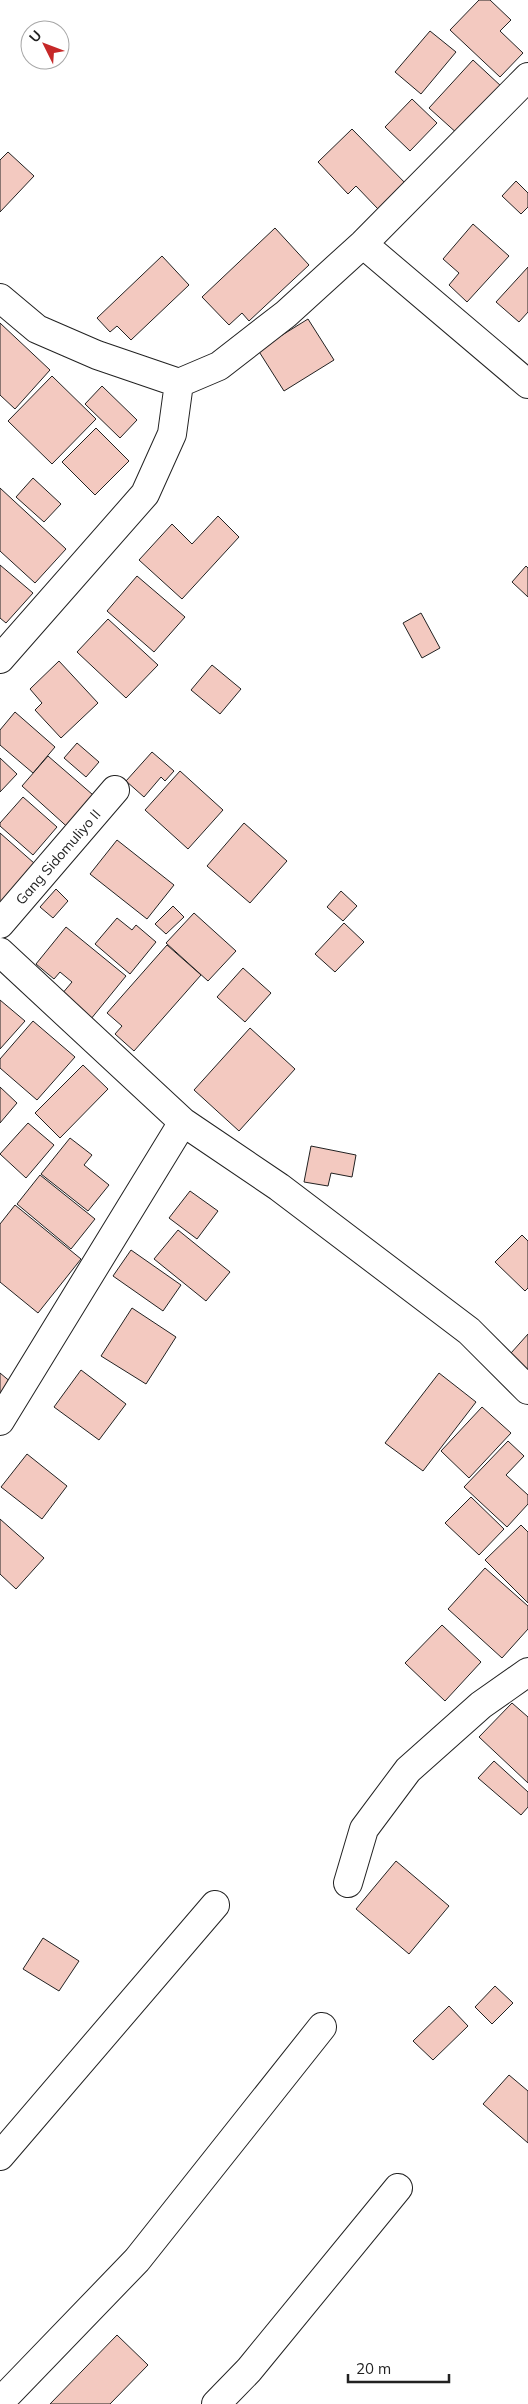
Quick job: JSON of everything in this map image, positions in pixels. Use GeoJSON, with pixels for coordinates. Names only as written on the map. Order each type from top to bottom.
{"type":"FeatureCollection","features":[{"type":"Feature","properties":{"kind":"street"},"geometry":{"type":"LineString","coordinates":[[0,298],[37,329],[97,355],[179,383],[219,366],[286,314],[363,244],[528,77]]}},
{"type":"Feature","properties":{"kind":"street"},"geometry":{"type":"LineString","coordinates":[[363,244],[528,384]]}},
{"type":"Feature","properties":{"kind":"street"},"geometry":{"type":"LineString","coordinates":[[0,659],[145,494],[172,434],[179,383]]}},
{"type":"Feature","properties":{"kind":"street","name":"Gang Sidomuliyo II"},"geometry":{"type":"LineString","coordinates":[[0,924],[115,790]]}},
{"type":"Feature","properties":{"kind":"street"},"geometry":{"type":"LineString","coordinates":[[0,952],[183,1122],[279,1186],[469,1331],[528,1390]]}},
{"type":"Feature","properties":{"kind":"street"},"geometry":{"type":"LineString","coordinates":[[0,1422],[183,1122]]}},
{"type":"Feature","properties":{"kind":"street"},"geometry":{"type":"LineString","coordinates":[[348,1884],[364,1829],[408,1770],[481,1705],[528,1672]]}},
{"type":"Feature","properties":{"kind":"street"},"geometry":{"type":"LineString","coordinates":[[0,2156],[215,1905]]}},
{"type":"Feature","properties":{"kind":"street"},"geometry":{"type":"LineString","coordinates":[[0,2402],[137,2260],[322,2027]]}},
{"type":"Feature","properties":{"kind":"street"},"geometry":{"type":"LineString","coordinates":[[216,2404],[250,2370],[398,2188]]}},
{"type":"Feature","properties":{"kind":"building"},"geometry":{"type":"Polygon","coordinates":[[[479,0],[490,0],[511,20],[500,31],[523,53],[500,77],[450,30],[479,0]]]}},
{"type":"Feature","properties":{"kind":"building"},"geometry":{"type":"Polygon","coordinates":[[[430,31],[456,52],[421,94],[395,72],[430,31]]]}},
{"type":"Feature","properties":{"kind":"building"},"geometry":{"type":"Polygon","coordinates":[[[473,60],[502,87],[459,135],[429,108],[473,60]]]}},
{"type":"Feature","properties":{"kind":"building"},"geometry":{"type":"Polygon","coordinates":[[[412,99],[437,123],[410,151],[385,127],[412,99]]]}},
{"type":"Feature","properties":{"kind":"building"},"geometry":{"type":"Polygon","coordinates":[[[352,129],[413,191],[390,197],[378,209],[356,186],[348,194],[318,162],[352,129]]]}},
{"type":"Feature","properties":{"kind":"building"},"geometry":{"type":"Polygon","coordinates":[[[8,152],[34,176],[0,212],[0,160],[8,152]]]}},
{"type":"Feature","properties":{"kind":"building"},"geometry":{"type":"Polygon","coordinates":[[[516,181],[528,193],[528,207],[521,214],[502,196],[516,181]]]}},
{"type":"Feature","properties":{"kind":"building"},"geometry":{"type":"Polygon","coordinates":[[[473,224],[509,256],[467,302],[449,285],[459,273],[443,259],[473,224]]]}},
{"type":"Feature","properties":{"kind":"building"},"geometry":{"type":"Polygon","coordinates":[[[275,228],[309,265],[249,321],[242,313],[229,325],[202,297],[275,228]]]}},
{"type":"Feature","properties":{"kind":"building"},"geometry":{"type":"Polygon","coordinates":[[[162,256],[189,285],[131,340],[117,326],[110,332],[97,318],[162,256]]]}},
{"type":"Feature","properties":{"kind":"building"},"geometry":{"type":"Polygon","coordinates":[[[528,267],[528,312],[519,322],[496,302],[528,267]]]}},
{"type":"Feature","properties":{"kind":"building"},"geometry":{"type":"Polygon","coordinates":[[[308,319],[334,360],[284,391],[258,350],[308,319]]]}},
{"type":"Feature","properties":{"kind":"building"},"geometry":{"type":"Polygon","coordinates":[[[0,323],[50,370],[15,409],[0,395],[0,323]]]}},
{"type":"Feature","properties":{"kind":"building"},"geometry":{"type":"Polygon","coordinates":[[[52,376],[96,419],[52,464],[8,421],[52,376]]]}},
{"type":"Feature","properties":{"kind":"building"},"geometry":{"type":"Polygon","coordinates":[[[102,386],[137,420],[120,438],[85,404],[102,386]]]}},
{"type":"Feature","properties":{"kind":"building"},"geometry":{"type":"Polygon","coordinates":[[[96,428],[129,461],[95,495],[62,462],[96,428]]]}},
{"type":"Feature","properties":{"kind":"building"},"geometry":{"type":"Polygon","coordinates":[[[33,478],[61,504],[44,522],[16,497],[33,478]]]}},
{"type":"Feature","properties":{"kind":"building"},"geometry":{"type":"Polygon","coordinates":[[[0,488],[66,549],[35,583],[0,551],[0,488]]]}},
{"type":"Feature","properties":{"kind":"building"},"geometry":{"type":"Polygon","coordinates":[[[218,516],[239,537],[182,599],[139,560],[172,524],[192,544],[218,516]]]}},
{"type":"Feature","properties":{"kind":"building"},"geometry":{"type":"Polygon","coordinates":[[[0,565],[33,593],[6,623],[0,618],[0,565]]]}},
{"type":"Feature","properties":{"kind":"building"},"geometry":{"type":"Polygon","coordinates":[[[526,566],[528,568],[528,597],[512,582],[526,566]]]}},
{"type":"Feature","properties":{"kind":"building"},"geometry":{"type":"Polygon","coordinates":[[[137,576],[185,617],[154,652],[107,611],[137,576]]]}},
{"type":"Feature","properties":{"kind":"building"},"geometry":{"type":"Polygon","coordinates":[[[421,613],[440,648],[422,658],[403,623],[421,613]]]}},
{"type":"Feature","properties":{"kind":"building"},"geometry":{"type":"Polygon","coordinates":[[[108,619],[158,665],[126,698],[77,652],[108,619]]]}},
{"type":"Feature","properties":{"kind":"building"},"geometry":{"type":"Polygon","coordinates":[[[59,661],[98,703],[61,738],[35,710],[42,703],[30,689],[59,661]]]}},
{"type":"Feature","properties":{"kind":"building"},"geometry":{"type":"Polygon","coordinates":[[[212,665],[241,689],[220,714],[191,690],[212,665]]]}},
{"type":"Feature","properties":{"kind":"building"},"geometry":{"type":"Polygon","coordinates":[[[15,712],[55,747],[33,773],[0,745],[0,730],[15,712]]]}},
{"type":"Feature","properties":{"kind":"building"},"geometry":{"type":"Polygon","coordinates":[[[77,743],[99,762],[86,777],[64,758],[77,743]]]}},
{"type":"Feature","properties":{"kind":"building"},"geometry":{"type":"Polygon","coordinates":[[[152,752],[174,771],[165,781],[161,777],[144,797],[126,781],[152,752]]]}},
{"type":"Feature","properties":{"kind":"building"},"geometry":{"type":"Polygon","coordinates":[[[48,756],[100,801],[73,832],[22,786],[48,756]]]}},
{"type":"Feature","properties":{"kind":"building"},"geometry":{"type":"Polygon","coordinates":[[[0,758],[17,774],[0,792],[0,758]]]}},
{"type":"Feature","properties":{"kind":"building"},"geometry":{"type":"Polygon","coordinates":[[[180,771],[223,810],[188,849],[145,810],[180,771]]]}},
{"type":"Feature","properties":{"kind":"building"},"geometry":{"type":"Polygon","coordinates":[[[23,797],[57,827],[33,855],[0,826],[0,823],[23,797]]]}},
{"type":"Feature","properties":{"kind":"building"},"geometry":{"type":"Polygon","coordinates":[[[244,823],[287,861],[250,903],[207,866],[244,823]]]}},
{"type":"Feature","properties":{"kind":"building"},"geometry":{"type":"Polygon","coordinates":[[[0,833],[43,871],[0,920],[0,833]]]}},
{"type":"Feature","properties":{"kind":"building"},"geometry":{"type":"Polygon","coordinates":[[[117,840],[174,885],[147,919],[90,874],[117,840]]]}},
{"type":"Feature","properties":{"kind":"building"},"geometry":{"type":"Polygon","coordinates":[[[56,889],[68,901],[53,918],[40,907],[56,889]]]}},
{"type":"Feature","properties":{"kind":"building"},"geometry":{"type":"Polygon","coordinates":[[[341,891],[357,906],[343,921],[327,907],[341,891]]]}},
{"type":"Feature","properties":{"kind":"building"},"geometry":{"type":"Polygon","coordinates":[[[173,906],[184,917],[166,934],[155,924],[173,906]]]}},
{"type":"Feature","properties":{"kind":"building"},"geometry":{"type":"Polygon","coordinates":[[[194,913],[236,951],[208,981],[166,943],[194,913]]]}},
{"type":"Feature","properties":{"kind":"building"},"geometry":{"type":"Polygon","coordinates":[[[117,918],[132,930],[136,925],[156,942],[130,974],[95,944],[117,918]]]}},
{"type":"Feature","properties":{"kind":"building"},"geometry":{"type":"Polygon","coordinates":[[[344,923],[364,942],[335,972],[315,954],[344,923]]]}},
{"type":"Feature","properties":{"kind":"building"},"geometry":{"type":"Polygon","coordinates":[[[66,927],[126,976],[86,1025],[56,1001],[72,982],[60,972],[54,979],[36,964],[66,927]]]}},
{"type":"Feature","properties":{"kind":"building"},"geometry":{"type":"Polygon","coordinates":[[[167,945],[201,975],[134,1051],[115,1034],[122,1026],[107,1013],[167,945]]]}},
{"type":"Feature","properties":{"kind":"building"},"geometry":{"type":"Polygon","coordinates":[[[243,968],[271,993],[245,1022],[217,997],[243,968]]]}},
{"type":"Feature","properties":{"kind":"building"},"geometry":{"type":"Polygon","coordinates":[[[0,1000],[25,1021],[0,1049],[0,1000]]]}},
{"type":"Feature","properties":{"kind":"building"},"geometry":{"type":"Polygon","coordinates":[[[33,1021],[75,1057],[37,1100],[0,1068],[0,1059],[33,1021]]]}},
{"type":"Feature","properties":{"kind":"building"},"geometry":{"type":"Polygon","coordinates":[[[250,1028],[295,1069],[239,1131],[194,1090],[250,1028]]]}},
{"type":"Feature","properties":{"kind":"building"},"geometry":{"type":"Polygon","coordinates":[[[83,1065],[108,1089],[60,1138],[35,1113],[83,1065]]]}},
{"type":"Feature","properties":{"kind":"building"},"geometry":{"type":"Polygon","coordinates":[[[0,1087],[17,1103],[0,1123],[0,1087]]]}},
{"type":"Feature","properties":{"kind":"building"},"geometry":{"type":"Polygon","coordinates":[[[28,1123],[54,1145],[26,1178],[0,1154],[28,1123]]]}},
{"type":"Feature","properties":{"kind":"building"},"geometry":{"type":"Polygon","coordinates":[[[70,1138],[92,1155],[84,1165],[109,1185],[88,1211],[41,1174],[70,1138]]]}},
{"type":"Feature","properties":{"kind":"building"},"geometry":{"type":"Polygon","coordinates":[[[311,1146],[356,1155],[352,1177],[331,1173],[328,1186],[304,1182],[311,1146]]]}},
{"type":"Feature","properties":{"kind":"building"},"geometry":{"type":"Polygon","coordinates":[[[40,1175],[95,1219],[71,1249],[17,1204],[40,1175]]]}},
{"type":"Feature","properties":{"kind":"building"},"geometry":{"type":"Polygon","coordinates":[[[190,1191],[218,1211],[197,1239],[169,1218],[190,1191]]]}},
{"type":"Feature","properties":{"kind":"building"},"geometry":{"type":"Polygon","coordinates":[[[15,1205],[81,1259],[38,1313],[0,1282],[0,1224],[15,1205]]]}},
{"type":"Feature","properties":{"kind":"building"},"geometry":{"type":"Polygon","coordinates":[[[178,1230],[230,1272],[206,1301],[154,1259],[178,1230]]]}},
{"type":"Feature","properties":{"kind":"building"},"geometry":{"type":"Polygon","coordinates":[[[522,1235],[528,1241],[528,1288],[525,1291],[495,1262],[522,1235]]]}},
{"type":"Feature","properties":{"kind":"building"},"geometry":{"type":"Polygon","coordinates":[[[131,1250],[181,1285],[163,1311],[113,1276],[131,1250]]]}},
{"type":"Feature","properties":{"kind":"building"},"geometry":{"type":"Polygon","coordinates":[[[132,1308],[176,1337],[146,1384],[101,1356],[132,1308]]]}},
{"type":"Feature","properties":{"kind":"building"},"geometry":{"type":"Polygon","coordinates":[[[528,1334],[528,1384],[503,1362],[528,1334]]]}},
{"type":"Feature","properties":{"kind":"building"},"geometry":{"type":"Polygon","coordinates":[[[81,1370],[126,1404],[99,1440],[54,1407],[81,1370]]]}},
{"type":"Feature","properties":{"kind":"building"},"geometry":{"type":"Polygon","coordinates":[[[0,1373],[12,1383],[0,1397],[0,1373]]]}},
{"type":"Feature","properties":{"kind":"building"},"geometry":{"type":"Polygon","coordinates":[[[439,1373],[476,1402],[423,1471],[385,1443],[439,1373]]]}},
{"type":"Feature","properties":{"kind":"building"},"geometry":{"type":"Polygon","coordinates":[[[482,1407],[511,1433],[469,1478],[441,1451],[482,1407]]]}},
{"type":"Feature","properties":{"kind":"building"},"geometry":{"type":"Polygon","coordinates":[[[508,1441],[524,1456],[506,1475],[528,1495],[528,1504],[507,1527],[464,1487],[508,1441]]]}},
{"type":"Feature","properties":{"kind":"building"},"geometry":{"type":"Polygon","coordinates":[[[27,1454],[67,1486],[42,1519],[1,1487],[27,1454]]]}},
{"type":"Feature","properties":{"kind":"building"},"geometry":{"type":"Polygon","coordinates":[[[471,1497],[504,1529],[479,1555],[445,1523],[471,1497]]]}},
{"type":"Feature","properties":{"kind":"building"},"geometry":{"type":"Polygon","coordinates":[[[0,1519],[44,1558],[16,1589],[0,1574],[0,1519]]]}},
{"type":"Feature","properties":{"kind":"building"},"geometry":{"type":"Polygon","coordinates":[[[521,1525],[528,1532],[528,1603],[485,1560],[521,1525]]]}},
{"type":"Feature","properties":{"kind":"building"},"geometry":{"type":"Polygon","coordinates":[[[485,1568],[528,1606],[528,1629],[502,1658],[448,1609],[485,1568]]]}},
{"type":"Feature","properties":{"kind":"building"},"geometry":{"type":"Polygon","coordinates":[[[442,1625],[481,1662],[445,1701],[405,1663],[442,1625]]]}},
{"type":"Feature","properties":{"kind":"building"},"geometry":{"type":"Polygon","coordinates":[[[512,1703],[528,1717],[528,1783],[479,1737],[512,1703]]]}},
{"type":"Feature","properties":{"kind":"building"},"geometry":{"type":"Polygon","coordinates":[[[494,1761],[528,1792],[528,1807],[521,1815],[478,1778],[494,1761]]]}},
{"type":"Feature","properties":{"kind":"building"},"geometry":{"type":"Polygon","coordinates":[[[396,1861],[449,1906],[409,1954],[356,1909],[396,1861]]]}},
{"type":"Feature","properties":{"kind":"building"},"geometry":{"type":"Polygon","coordinates":[[[43,1938],[79,1961],[59,1991],[23,1969],[43,1938]]]}},
{"type":"Feature","properties":{"kind":"building"},"geometry":{"type":"Polygon","coordinates":[[[495,1986],[513,2003],[492,2024],[475,2007],[495,1986]]]}},
{"type":"Feature","properties":{"kind":"building"},"geometry":{"type":"Polygon","coordinates":[[[449,2006],[468,2026],[433,2060],[413,2041],[449,2006]]]}},
{"type":"Feature","properties":{"kind":"building"},"geometry":{"type":"Polygon","coordinates":[[[509,2075],[528,2091],[528,2143],[483,2104],[509,2075]]]}},
{"type":"Feature","properties":{"kind":"building"},"geometry":{"type":"Polygon","coordinates":[[[117,2335],[148,2365],[110,2404],[50,2404],[117,2335]]]}}]}
